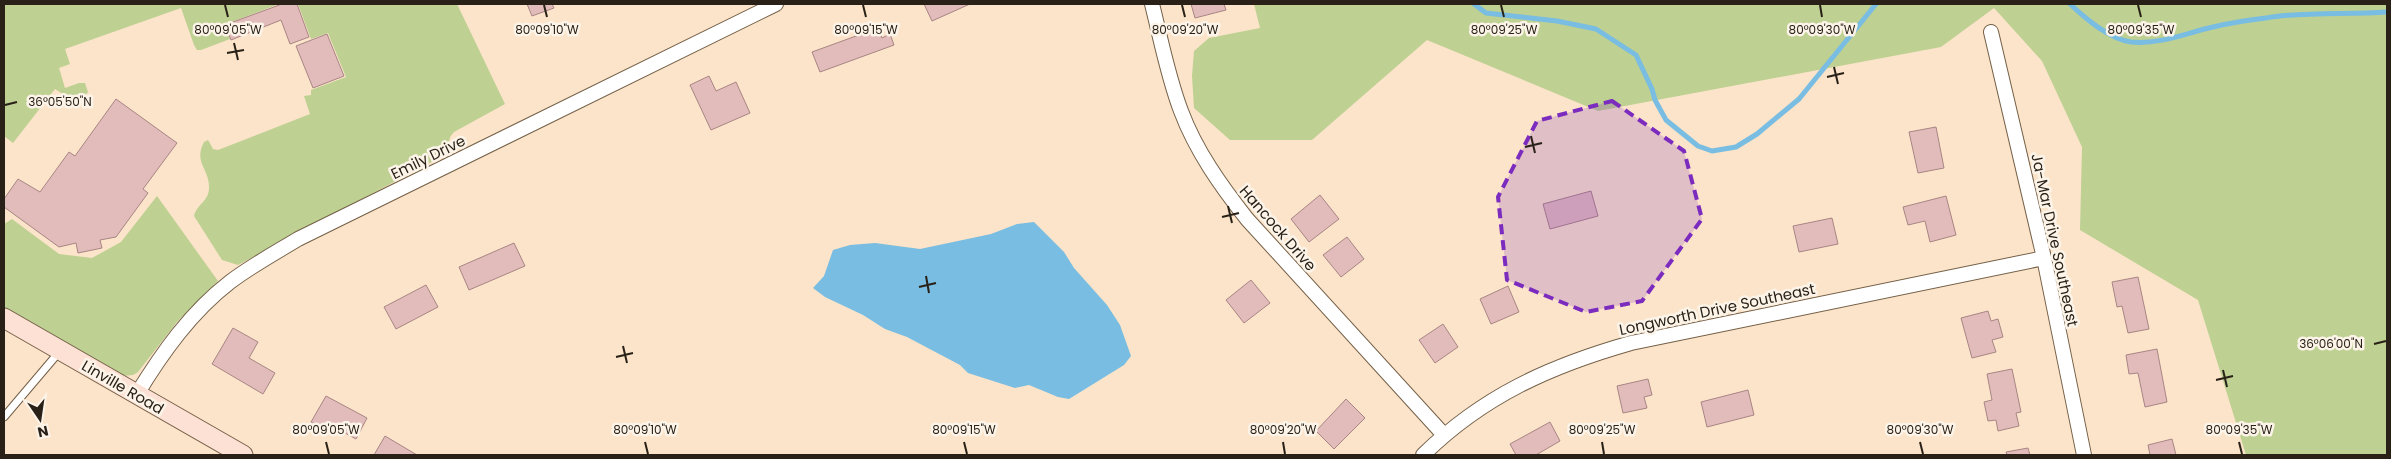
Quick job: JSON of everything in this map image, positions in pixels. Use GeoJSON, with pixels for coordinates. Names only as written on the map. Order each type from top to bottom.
{"type":"FeatureCollection","features":[{"type":"Feature","properties":{"kind":"main road","name":"Linville Road"},"geometry":{"type":"LineString","coordinates":[[4,318],[243,455]]}},
{"type":"Feature","properties":{"kind":"street","name":"Emily Drive"},"geometry":{"type":"LineString","coordinates":[[137,394],[158,360],[205,304],[229,283],[260,262],[298,239],[776,4]]}},
{"type":"Feature","properties":{"kind":"street","name":"Hancock Drive"},"geometry":{"type":"LineString","coordinates":[[1152,4],[1170,78],[1182,113],[1199,148],[1222,187],[1246,219],[1444,435]]}},
{"type":"Feature","properties":{"kind":"street","name":"Ja-Mar Drive Southeast"},"geometry":{"type":"LineString","coordinates":[[1991,32],[2044,258],[2084,455]]}},
{"type":"Feature","properties":{"kind":"street","name":"Longworth Drive Southeast"},"geometry":{"type":"LineString","coordinates":[[1423,455],[1444,435],[1478,409],[1514,386],[1555,367],[1591,354],[1630,343],[2044,258]]}},
{"type":"Feature","properties":{"kind":"lane"},"geometry":{"type":"LineString","coordinates":[[4,417],[61,351]]}},
{"type":"Feature","properties":{"kind":"highlighted area"},"geometry":{"type":"Polygon","coordinates":[[[1612,101],[1684,151],[1702,219],[1642,301],[1586,312],[1507,280],[1498,197],[1537,121],[1612,101]]]}},
{"type":"Feature","properties":{"kind":"green space"},"geometry":{"type":"Polygon","coordinates":[[[4,4],[279,4],[224,25],[230,39],[201,50],[197,50],[194,45],[181,8],[65,49],[70,64],[59,68],[65,88],[85,83],[88,92],[78,104],[55,89],[13,143],[4,136],[4,4]]]}},
{"type":"Feature","properties":{"kind":"green space"},"geometry":{"type":"Polygon","coordinates":[[[298,4],[457,4],[505,104],[454,132],[449,141],[452,151],[238,265],[222,260],[194,216],[207,196],[209,188],[209,181],[200,155],[204,142],[208,140],[213,149],[218,150],[310,114],[304,96],[311,95],[311,90],[346,77],[328,33],[311,39],[298,4]]]}},
{"type":"Feature","properties":{"kind":"green space"},"geometry":{"type":"Polygon","coordinates":[[[1254,4],[2387,4],[2387,455],[2246,455],[2198,300],[2080,230],[2082,147],[2042,61],[1994,8],[1941,47],[1598,111],[1427,40],[1312,140],[1230,140],[1194,108],[1192,76],[1194,51],[1209,38],[1260,28],[1254,4]]]}},
{"type":"Feature","properties":{"kind":"green space"},"geometry":{"type":"Polygon","coordinates":[[[157,196],[218,281],[177,322],[138,372],[133,375],[121,376],[4,310],[4,224],[12,219],[59,254],[92,258],[121,242],[157,196]]]}},
{"type":"Feature","properties":{"kind":"water"},"geometry":{"type":"Polygon","coordinates":[[[1034,222],[1064,252],[1074,268],[1107,305],[1120,325],[1131,356],[1124,365],[1069,399],[1058,397],[1029,385],[1015,388],[968,373],[960,365],[907,337],[885,329],[863,315],[825,297],[813,288],[824,276],[833,250],[850,245],[875,243],[920,249],[991,234],[1017,224],[1034,222]]]}},
{"type":"Feature","properties":{"kind":"building"},"geometry":{"type":"Polygon","coordinates":[[[282,4],[297,4],[309,37],[290,44],[281,20],[231,40],[225,25],[282,4]]]}},
{"type":"Feature","properties":{"kind":"building"},"geometry":{"type":"Polygon","coordinates":[[[527,4],[552,4],[554,8],[532,16],[527,4]]]}},
{"type":"Feature","properties":{"kind":"building"},"geometry":{"type":"Polygon","coordinates":[[[924,4],[970,4],[932,21],[924,4]]]}},
{"type":"Feature","properties":{"kind":"building"},"geometry":{"type":"Polygon","coordinates":[[[1191,4],[1224,4],[1226,10],[1195,18],[1191,4]]]}},
{"type":"Feature","properties":{"kind":"building"},"geometry":{"type":"Polygon","coordinates":[[[878,28],[882,38],[890,34],[894,45],[820,72],[812,52],[878,28]]]}},
{"type":"Feature","properties":{"kind":"building"},"geometry":{"type":"Polygon","coordinates":[[[327,34],[344,76],[313,88],[296,46],[327,34]]]}},
{"type":"Feature","properties":{"kind":"building"},"geometry":{"type":"Polygon","coordinates":[[[709,76],[716,91],[736,82],[750,113],[711,130],[690,85],[709,76]]]}},
{"type":"Feature","properties":{"kind":"building"},"geometry":{"type":"Polygon","coordinates":[[[116,99],[177,143],[143,189],[148,193],[116,237],[100,240],[102,248],[78,253],[76,243],[59,247],[4,207],[4,199],[18,179],[40,192],[69,152],[75,156],[116,99]]]}},
{"type":"Feature","properties":{"kind":"building"},"geometry":{"type":"Polygon","coordinates":[[[1936,127],[1944,168],[1918,173],[1909,132],[1936,127]]]}},
{"type":"Feature","properties":{"kind":"building"},"geometry":{"type":"Polygon","coordinates":[[[1591,191],[1598,216],[1550,229],[1543,204],[1591,191]]]}},
{"type":"Feature","properties":{"kind":"building"},"geometry":{"type":"Polygon","coordinates":[[[1320,195],[1339,219],[1309,242],[1291,219],[1320,195]]]}},
{"type":"Feature","properties":{"kind":"building"},"geometry":{"type":"Polygon","coordinates":[[[1946,196],[1956,235],[1930,242],[1925,221],[1908,225],[1903,207],[1946,196]]]}},
{"type":"Feature","properties":{"kind":"building"},"geometry":{"type":"Polygon","coordinates":[[[1832,218],[1838,244],[1799,252],[1793,226],[1832,218]]]}},
{"type":"Feature","properties":{"kind":"building"},"geometry":{"type":"Polygon","coordinates":[[[1347,237],[1364,259],[1341,277],[1323,255],[1347,237]]]}},
{"type":"Feature","properties":{"kind":"building"},"geometry":{"type":"Polygon","coordinates":[[[514,243],[525,266],[469,290],[459,267],[514,243]]]}},
{"type":"Feature","properties":{"kind":"building"},"geometry":{"type":"Polygon","coordinates":[[[2138,277],[2149,329],[2128,333],[2122,306],[2117,307],[2112,282],[2138,277]]]}},
{"type":"Feature","properties":{"kind":"building"},"geometry":{"type":"Polygon","coordinates":[[[1251,280],[1270,303],[1244,323],[1226,300],[1251,280]]]}},
{"type":"Feature","properties":{"kind":"building"},"geometry":{"type":"Polygon","coordinates":[[[426,285],[438,307],[396,329],[384,307],[426,285]]]}},
{"type":"Feature","properties":{"kind":"building"},"geometry":{"type":"Polygon","coordinates":[[[1508,286],[1519,312],[1491,324],[1480,299],[1508,286]]]}},
{"type":"Feature","properties":{"kind":"building"},"geometry":{"type":"Polygon","coordinates":[[[1988,311],[1991,321],[1998,319],[2003,337],[1992,340],[1996,352],[1972,358],[1961,318],[1988,311]]]}},
{"type":"Feature","properties":{"kind":"building"},"geometry":{"type":"Polygon","coordinates":[[[1443,324],[1458,347],[1435,363],[1419,340],[1443,324]]]}},
{"type":"Feature","properties":{"kind":"building"},"geometry":{"type":"Polygon","coordinates":[[[233,328],[258,342],[249,358],[275,373],[263,394],[212,364],[233,328]]]}},
{"type":"Feature","properties":{"kind":"building"},"geometry":{"type":"Polygon","coordinates":[[[2157,349],[2167,402],[2145,407],[2138,373],[2129,374],[2126,355],[2157,349]]]}},
{"type":"Feature","properties":{"kind":"building"},"geometry":{"type":"Polygon","coordinates":[[[2012,369],[2021,412],[2016,413],[2019,426],[1998,431],[1996,420],[1988,421],[1984,402],[1992,400],[1987,374],[2012,369]]]}},
{"type":"Feature","properties":{"kind":"building"},"geometry":{"type":"Polygon","coordinates":[[[1648,379],[1652,395],[1644,397],[1647,408],[1623,413],[1617,386],[1648,379]]]}},
{"type":"Feature","properties":{"kind":"building"},"geometry":{"type":"Polygon","coordinates":[[[1748,390],[1754,415],[1707,427],[1701,402],[1748,390]]]}},
{"type":"Feature","properties":{"kind":"building"},"geometry":{"type":"Polygon","coordinates":[[[326,396],[367,418],[356,439],[327,423],[324,429],[311,422],[326,396]]]}},
{"type":"Feature","properties":{"kind":"building"},"geometry":{"type":"Polygon","coordinates":[[[1346,399],[1365,418],[1334,449],[1316,431],[1346,399]]]}},
{"type":"Feature","properties":{"kind":"building"},"geometry":{"type":"Polygon","coordinates":[[[1550,422],[1560,441],[1536,455],[1516,455],[1510,444],[1550,422]]]}},
{"type":"Feature","properties":{"kind":"building"},"geometry":{"type":"Polygon","coordinates":[[[385,436],[417,455],[374,455],[385,436]]]}},
{"type":"Feature","properties":{"kind":"building"},"geometry":{"type":"Polygon","coordinates":[[[2172,439],[2176,455],[2150,455],[2148,445],[2172,439]]]}},
{"type":"Feature","properties":{"kind":"building"},"geometry":{"type":"Polygon","coordinates":[[[2028,448],[2030,455],[2007,455],[2006,452],[2028,448]]]}},
{"type":"Feature","properties":{"kind":"waterway"},"geometry":{"type":"LineString","coordinates":[[1474,4],[1486,13],[1557,21],[1596,29],[1636,55],[1652,89],[1655,100],[1666,120],[1698,146],[1712,151],[1736,147],[1757,134],[1799,99],[1876,4]]}},
{"type":"Feature","properties":{"kind":"waterway"},"geometry":{"type":"LineString","coordinates":[[2070,4],[2106,33],[2131,42],[2152,42],[2232,23],[2281,16],[2387,12]]}}]}
